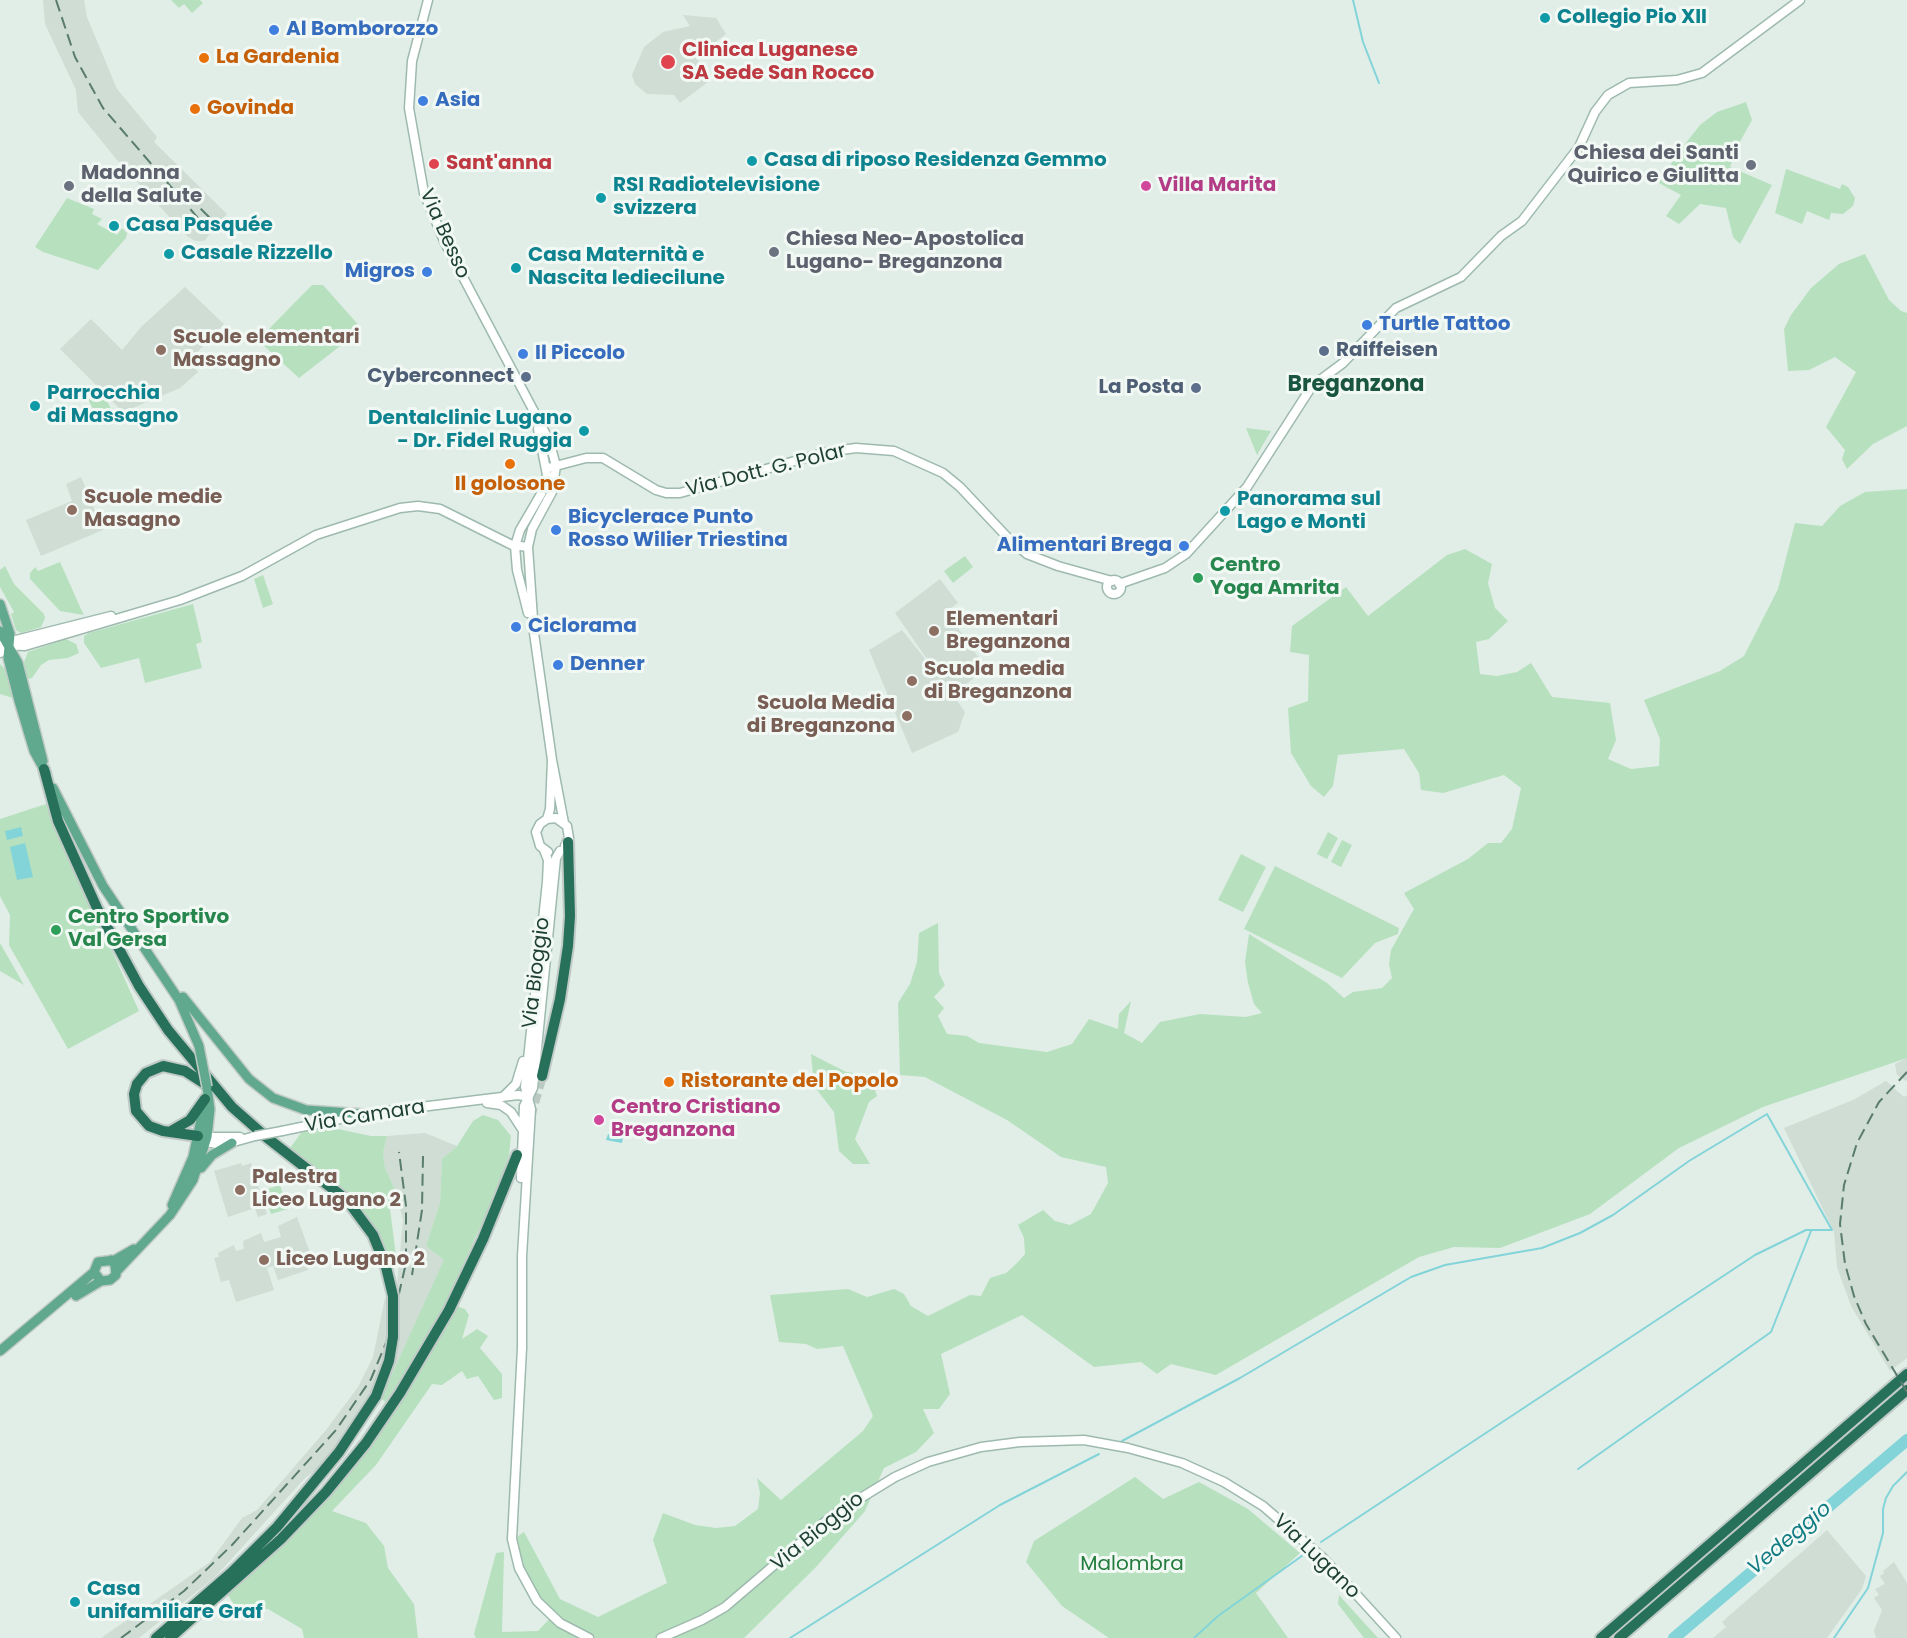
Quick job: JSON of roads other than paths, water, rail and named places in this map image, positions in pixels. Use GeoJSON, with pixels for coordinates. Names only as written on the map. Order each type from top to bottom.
{"type":"FeatureCollection","features":[{"type":"Feature","properties":{"kind":"highway"},"geometry":{"type":"LineString","coordinates":[[44,769],[58,821],[102,918],[168,1030],[218,1092],[266,1137],[347,1200],[373,1235],[386,1267],[393,1296],[394,1331],[389,1361],[376,1396],[339,1452],[277,1527],[232,1572],[156,1638]]}},
{"type":"Feature","properties":{"kind":"highway"},"geometry":{"type":"LineString","coordinates":[[542,1076],[566,966],[570,916],[568,842]]}},
{"type":"Feature","properties":{"kind":"highway"},"geometry":{"type":"LineString","coordinates":[[204,1138],[168,1132],[149,1126],[136,1111],[135,1089],[146,1073],[159,1067],[174,1067],[185,1071],[218,1092]]}},
{"type":"Feature","properties":{"kind":"highway"},"geometry":{"type":"LineString","coordinates":[[168,1132],[186,1124],[205,1099]]}},
{"type":"Feature","properties":{"kind":"highway"},"geometry":{"type":"LineString","coordinates":[[170,1638],[281,1539],[326,1492],[366,1443],[417,1366],[449,1310],[483,1239],[517,1155]]}},
{"type":"Feature","properties":{"kind":"highway"},"geometry":{"type":"LineString","coordinates":[[1601,1638],[1907,1374]]}},
{"type":"Feature","properties":{"kind":"highway"},"geometry":{"type":"LineString","coordinates":[[1619,1638],[1907,1390]]}},
{"type":"Feature","properties":{"kind":"main road","name":"Via Besso"},"geometry":{"type":"LineString","coordinates":[[428,0],[412,61],[409,108],[424,194],[444,243],[549,440],[552,492],[532,529],[528,547]]}},
{"type":"Feature","properties":{"kind":"main road","name":"Via Dott. G. Polar"},"geometry":{"type":"LineString","coordinates":[[552,467],[586,458],[603,458],[656,490],[680,493],[827,453],[856,448],[900,453],[926,464],[952,480],[1026,554],[1049,564],[1116,582],[1165,568],[1186,554],[1247,487],[1312,386],[1343,363],[1396,308],[1461,277],[1501,236],[1522,221],[1579,147],[1595,112],[1612,92],[1636,82],[1677,80],[1702,73],[1800,0]]}},
{"type":"Feature","properties":{"kind":"main road"},"geometry":{"type":"LineString","coordinates":[[515,546],[520,530],[544,487],[552,467]]}},
{"type":"Feature","properties":{"kind":"main road"},"geometry":{"type":"LineString","coordinates":[[4,645],[25,646],[153,609],[206,591],[242,576],[316,535],[373,515],[410,507],[426,507],[448,512],[515,546],[528,547]]}},
{"type":"Feature","properties":{"kind":"main road","name":"Via Bioggio"},"geometry":{"type":"LineString","coordinates":[[515,546],[517,570],[534,633]]}},
{"type":"Feature","properties":{"kind":"main road","name":"Via Bioggio"},"geometry":{"type":"LineString","coordinates":[[528,547],[534,633],[552,760],[564,823],[569,830],[568,842],[556,858],[533,1088],[524,1106],[522,1359],[512,1511],[513,1548],[522,1577],[537,1602],[560,1623],[589,1638]]}},
{"type":"Feature","properties":{"kind":"main road"},"geometry":{"type":"LineString","coordinates":[[0,604],[10,634],[0,653]]}},
{"type":"Feature","properties":{"kind":"main road"},"geometry":{"type":"LineString","coordinates":[[0,631],[34,751],[90,864],[117,909],[157,964],[234,1062],[264,1092],[282,1102],[306,1110],[364,1114]]}},
{"type":"Feature","properties":{"kind":"main road","name":"Via Bioggio"},"geometry":{"type":"LineString","coordinates":[[522,1256],[531,1109],[525,1087],[548,882],[548,860],[544,850],[537,842],[536,832],[540,824],[547,819],[552,760]]}},
{"type":"Feature","properties":{"kind":"main road"},"geometry":{"type":"LineString","coordinates":[[547,819],[556,818],[564,823]]}},
{"type":"Feature","properties":{"kind":"main road"},"geometry":{"type":"LineString","coordinates":[[544,850],[560,851]]}},
{"type":"Feature","properties":{"kind":"main road"},"geometry":{"type":"LineString","coordinates":[[157,964],[187,1014],[200,1046],[207,1087],[210,1109],[193,1180]]}},
{"type":"Feature","properties":{"kind":"main road"},"geometry":{"type":"LineString","coordinates":[[503,1097],[518,1079],[531,1022]]}},
{"type":"Feature","properties":{"kind":"main road"},"geometry":{"type":"LineString","coordinates":[[162,1224],[204,1138],[207,1087]]}},
{"type":"Feature","properties":{"kind":"main road","name":"Via Camara"},"geometry":{"type":"LineString","coordinates":[[475,1102],[523,1095],[529,1097]]}},
{"type":"Feature","properties":{"kind":"main road","name":"Via Camara"},"geometry":{"type":"LineString","coordinates":[[204,1138],[216,1146],[364,1114],[475,1102],[521,1100],[529,1097]]}},
{"type":"Feature","properties":{"kind":"main road"},"geometry":{"type":"LineString","coordinates":[[475,1102],[501,1105],[516,1117],[523,1129]]}},
{"type":"Feature","properties":{"kind":"main road","name":"Via Camara"},"geometry":{"type":"LineString","coordinates":[[204,1138],[255,1136]]}},
{"type":"Feature","properties":{"kind":"main road"},"geometry":{"type":"LineString","coordinates":[[45,1313],[101,1281],[112,1279],[178,1206],[193,1180],[212,1155],[232,1143]]}},
{"type":"Feature","properties":{"kind":"main road"},"geometry":{"type":"LineString","coordinates":[[0,1351],[94,1272],[98,1262],[111,1260],[143,1244]]}},
{"type":"Feature","properties":{"kind":"main road"},"geometry":{"type":"LineString","coordinates":[[111,1260],[117,1271]]}},
{"type":"Feature","properties":{"kind":"main road"},"geometry":{"type":"LineString","coordinates":[[94,1272],[101,1281]]}},
{"type":"Feature","properties":{"kind":"main road","name":"Via Bioggio"},"geometry":{"type":"LineString","coordinates":[[660,1638],[702,1620],[724,1606],[839,1510],[881,1484],[921,1465],[968,1450],[1020,1442],[1084,1440],[1128,1448]]}},
{"type":"Feature","properties":{"kind":"main road","name":"Via Lugano"},"geometry":{"type":"LineString","coordinates":[[1128,1448],[1182,1463],[1224,1482],[1263,1506],[1323,1558],[1396,1638]]}},
{"type":"Feature","properties":{"kind":"water"},"geometry":{"type":"Polygon","coordinates":[[[21,827],[23,836],[7,840],[5,831],[21,827]]]}},
{"type":"Feature","properties":{"kind":"water"},"geometry":{"type":"Polygon","coordinates":[[[25,843],[33,877],[17,880],[10,847],[25,843]]]}},
{"type":"Feature","properties":{"kind":"water"},"geometry":{"type":"Polygon","coordinates":[[[619,1130],[624,1131],[622,1143],[606,1140],[608,1134],[617,1136],[619,1130]]]}},
{"type":"Feature","properties":{"kind":"waterway"},"geometry":{"type":"LineString","coordinates":[[1353,0],[1363,42],[1379,83]]}},
{"type":"Feature","properties":{"kind":"waterway"},"geometry":{"type":"LineString","coordinates":[[1122,1441],[1240,1378],[1411,1277],[1445,1265],[1542,1248],[1580,1233],[1613,1215],[1689,1161],[1767,1114],[1832,1230],[1806,1230],[1755,1255],[1321,1542]]}},
{"type":"Feature","properties":{"kind":"waterway"},"geometry":{"type":"LineString","coordinates":[[1578,1469],[1771,1332],[1811,1231]]}},
{"type":"Feature","properties":{"kind":"waterway","name":"Vedeggio"},"geometry":{"type":"LineString","coordinates":[[1674,1638],[1907,1440]]}},
{"type":"Feature","properties":{"kind":"waterway"},"geometry":{"type":"LineString","coordinates":[[790,1638],[1000,1505],[1099,1454]]}},
{"type":"Feature","properties":{"kind":"waterway"},"geometry":{"type":"LineString","coordinates":[[1834,1638],[1868,1588],[1883,1533],[1883,1509],[1886,1498],[1893,1486],[1907,1472]]}},
{"type":"Feature","properties":{"kind":"waterway"},"geometry":{"type":"LineString","coordinates":[[1194,1638],[1218,1616],[1306,1553]]}},
{"type":"Feature","properties":{"kind":"tunnel"},"geometry":{"type":"LineString","coordinates":[[530,1117],[542,1076]]}},
{"type":"Feature","properties":{"kind":"railway"},"geometry":{"type":"LineString","coordinates":[[56,0],[75,57],[103,108],[204,225]]}},
{"type":"Feature","properties":{"kind":"railway"},"geometry":{"type":"LineString","coordinates":[[188,196],[211,219]]}},
{"type":"Feature","properties":{"kind":"railway"},"geometry":{"type":"LineString","coordinates":[[1907,1072],[1879,1102],[1857,1143],[1844,1185],[1840,1224],[1845,1264],[1854,1296],[1866,1324],[1907,1392]]}},
{"type":"Feature","properties":{"kind":"railway"},"geometry":{"type":"LineString","coordinates":[[121,1638],[184,1591],[232,1545],[336,1430],[371,1379],[390,1333],[406,1263],[406,1206],[399,1152]]}},
{"type":"Feature","properties":{"kind":"railway"},"geometry":{"type":"LineString","coordinates":[[412,1275],[422,1210],[423,1156]]}},
{"type":"Feature","properties":{"kind":"place","name":"Collegio Pio XII"},"geometry":{"type":"Point","coordinates":[1545,18]}},
{"type":"Feature","properties":{"kind":"place","name":"Al Bomborozzo"},"geometry":{"type":"Point","coordinates":[274,30]}},
{"type":"Feature","properties":{"kind":"place","name":"La Gardenia"},"geometry":{"type":"Point","coordinates":[204,58]}},
{"type":"Feature","properties":{"kind":"place","name":"Clinica Luganese SA Sede San Rocco"},"geometry":{"type":"Point","coordinates":[668,62]}},
{"type":"Feature","properties":{"kind":"place","name":"Asia"},"geometry":{"type":"Point","coordinates":[423,101]}},
{"type":"Feature","properties":{"kind":"place","name":"Govinda"},"geometry":{"type":"Point","coordinates":[195,109]}},
{"type":"Feature","properties":{"kind":"place","name":"Casa di riposo Residenza Gemmo"},"geometry":{"type":"Point","coordinates":[752,161]}},
{"type":"Feature","properties":{"kind":"place","name":"Sant'anna"},"geometry":{"type":"Point","coordinates":[434,164]}},
{"type":"Feature","properties":{"kind":"place","name":"Chiesa dei Santi Quirico e Giulitta"},"geometry":{"type":"Point","coordinates":[1751,165]}},
{"type":"Feature","properties":{"kind":"place","name":"Madonna della Salute"},"geometry":{"type":"Point","coordinates":[69,186]}},
{"type":"Feature","properties":{"kind":"place","name":"Villa Marita"},"geometry":{"type":"Point","coordinates":[1146,186]}},
{"type":"Feature","properties":{"kind":"place","name":"RSI Radiotelevisione svizzera"},"geometry":{"type":"Point","coordinates":[601,198]}},
{"type":"Feature","properties":{"kind":"place","name":"Casa Pasquée"},"geometry":{"type":"Point","coordinates":[114,226]}},
{"type":"Feature","properties":{"kind":"place","name":"Chiesa Neo-Apostolica Lugano- Breganzona"},"geometry":{"type":"Point","coordinates":[774,252]}},
{"type":"Feature","properties":{"kind":"place","name":"Casale Rizzello"},"geometry":{"type":"Point","coordinates":[169,254]}},
{"type":"Feature","properties":{"kind":"place","name":"Casa Maternità e Nascita lediecilune"},"geometry":{"type":"Point","coordinates":[516,268]}},
{"type":"Feature","properties":{"kind":"place","name":"Migros"},"geometry":{"type":"Point","coordinates":[427,272]}},
{"type":"Feature","properties":{"kind":"place","name":"Turtle Tattoo"},"geometry":{"type":"Point","coordinates":[1367,325]}},
{"type":"Feature","properties":{"kind":"place","name":"Scuole elementari Massagno"},"geometry":{"type":"Point","coordinates":[161,350]}},
{"type":"Feature","properties":{"kind":"place","name":"Raiffeisen"},"geometry":{"type":"Point","coordinates":[1324,351]}},
{"type":"Feature","properties":{"kind":"place","name":"Il Piccolo"},"geometry":{"type":"Point","coordinates":[523,354]}},
{"type":"Feature","properties":{"kind":"place","name":"Cyberconnect"},"geometry":{"type":"Point","coordinates":[526,377]}},
{"type":"Feature","properties":{"kind":"place","name":"La Posta"},"geometry":{"type":"Point","coordinates":[1196,388]}},
{"type":"Feature","properties":{"kind":"place","name":"Parrocchia di Massagno"},"geometry":{"type":"Point","coordinates":[35,406]}},
{"type":"Feature","properties":{"kind":"place","name":"Dentalclinic Lugano - Dr. Fidel Ruggia"},"geometry":{"type":"Point","coordinates":[584,431]}},
{"type":"Feature","properties":{"kind":"place","name":"Il golosone"},"geometry":{"type":"Point","coordinates":[510,464]}},
{"type":"Feature","properties":{"kind":"place","name":"Scuole medie Masagno"},"geometry":{"type":"Point","coordinates":[72,510]}},
{"type":"Feature","properties":{"kind":"place","name":"Panorama sul Lago e Monti"},"geometry":{"type":"Point","coordinates":[1225,511]}},
{"type":"Feature","properties":{"kind":"place","name":"Bicyclerace Punto Rosso Wilier Triestina"},"geometry":{"type":"Point","coordinates":[556,530]}},
{"type":"Feature","properties":{"kind":"place","name":"Alimentari Brega"},"geometry":{"type":"Point","coordinates":[1184,546]}},
{"type":"Feature","properties":{"kind":"place","name":"Centro Yoga Amrita"},"geometry":{"type":"Point","coordinates":[1198,578]}},
{"type":"Feature","properties":{"kind":"place","name":"Ciclorama"},"geometry":{"type":"Point","coordinates":[516,627]}},
{"type":"Feature","properties":{"kind":"place","name":"Elementari Breganzona"},"geometry":{"type":"Point","coordinates":[934,631]}},
{"type":"Feature","properties":{"kind":"place","name":"Denner"},"geometry":{"type":"Point","coordinates":[558,665]}},
{"type":"Feature","properties":{"kind":"place","name":"Scuola media di Breganzona"},"geometry":{"type":"Point","coordinates":[912,681]}},
{"type":"Feature","properties":{"kind":"place","name":"Scuola Media di Breganzona"},"geometry":{"type":"Point","coordinates":[907,716]}},
{"type":"Feature","properties":{"kind":"place","name":"Centro Sportivo Val Gersa"},"geometry":{"type":"Point","coordinates":[56,930]}},
{"type":"Feature","properties":{"kind":"place","name":"Ristorante del Popolo"},"geometry":{"type":"Point","coordinates":[669,1082]}},
{"type":"Feature","properties":{"kind":"place","name":"Centro Cristiano Breganzona"},"geometry":{"type":"Point","coordinates":[599,1120]}},
{"type":"Feature","properties":{"kind":"place","name":"Palestra Liceo Lugano 2"},"geometry":{"type":"Point","coordinates":[240,1190]}},
{"type":"Feature","properties":{"kind":"place","name":"Liceo Lugano 2"},"geometry":{"type":"Point","coordinates":[264,1260]}},
{"type":"Feature","properties":{"kind":"place","name":"Casa unifamiliare Graf"},"geometry":{"type":"Point","coordinates":[75,1602]}},
{"type":"Feature","properties":{"kind":"district","name":"Breganzona"},"geometry":{"type":"Point","coordinates":[1356,385]}},
{"type":"Feature","properties":{"kind":"park label","name":"Malombra"},"geometry":{"type":"Point","coordinates":[1132,1565]}}]}
